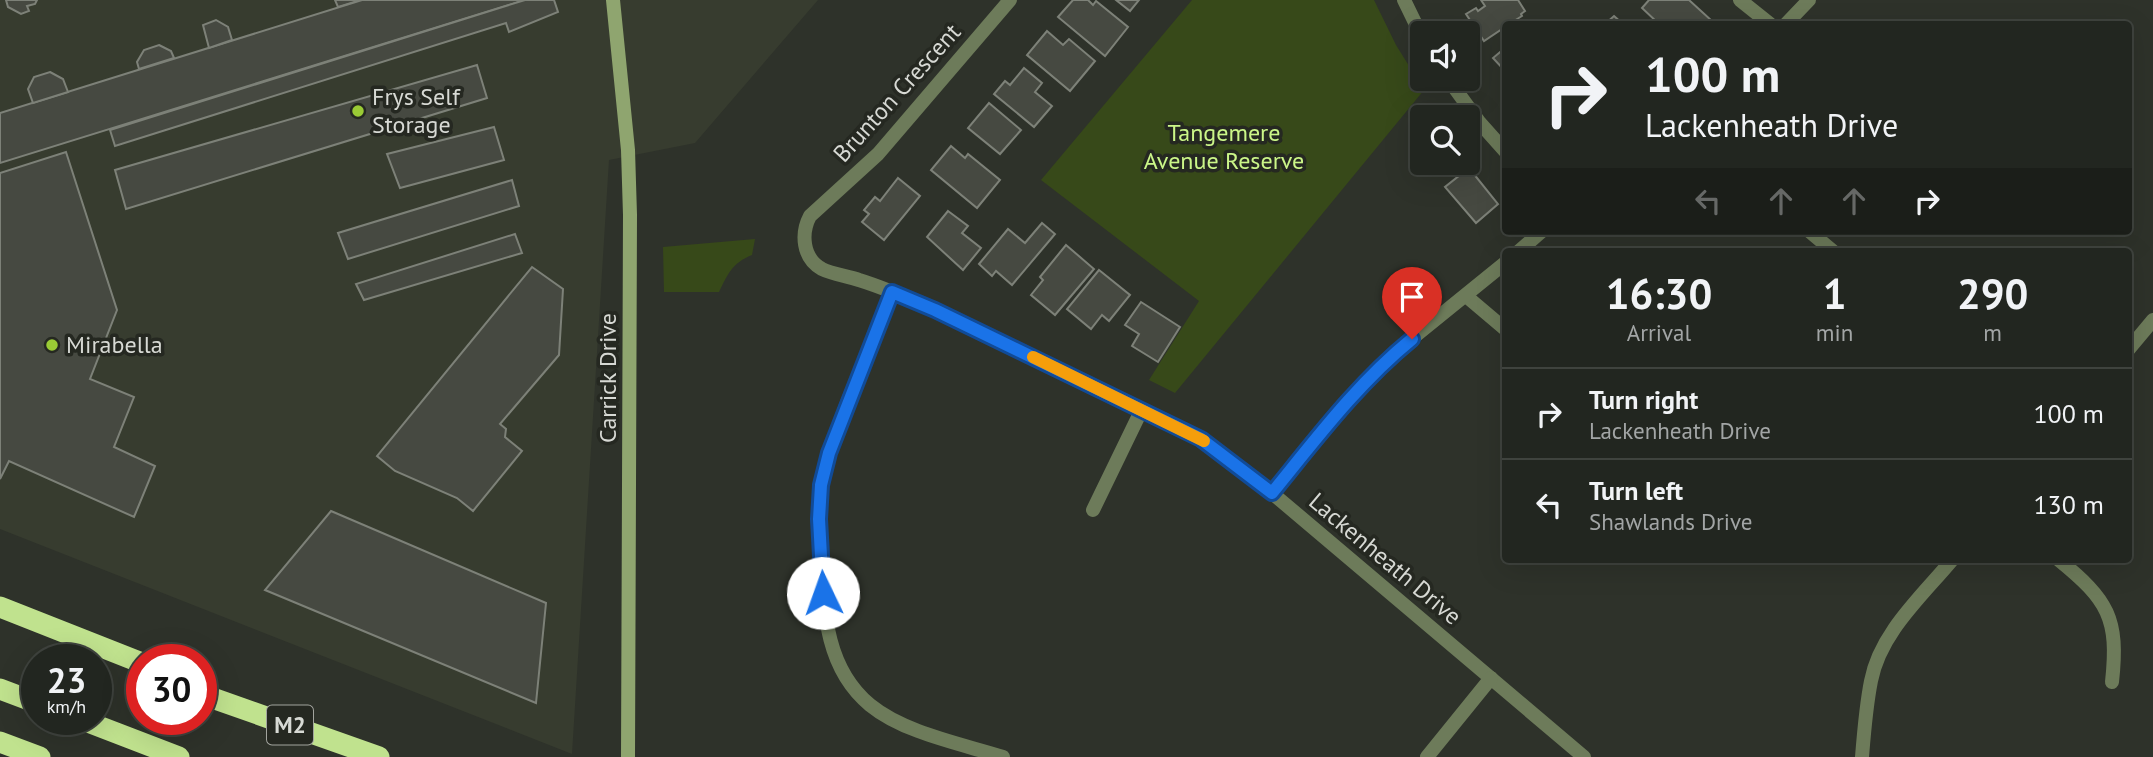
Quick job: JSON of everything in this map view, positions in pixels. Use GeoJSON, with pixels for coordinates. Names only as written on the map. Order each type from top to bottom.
{"type":"FeatureCollection","features":[{"type":"Feature","properties":{"kind":"highway"},"geometry":{"type":"LineString","coordinates":[[0,607],[126,657]]}},
{"type":"Feature","properties":{"kind":"highway"},"geometry":{"type":"LineString","coordinates":[[0,623],[126,668]]}},
{"type":"Feature","properties":{"kind":"highway"},"geometry":{"type":"LineString","coordinates":[[0,689],[21,697]]}},
{"type":"Feature","properties":{"kind":"highway"},"geometry":{"type":"LineString","coordinates":[[217,693],[344,743]]}},
{"type":"Feature","properties":{"kind":"highway","name":"M2"},"geometry":{"type":"LineString","coordinates":[[217,699],[379,757]]}},
{"type":"Feature","properties":{"kind":"highway"},"geometry":{"type":"LineString","coordinates":[[112,731],[179,757]]}},
{"type":"Feature","properties":{"kind":"highway"},"geometry":{"type":"LineString","coordinates":[[0,742],[40,757]]}},
{"type":"Feature","properties":{"kind":"street","name":"Carrick Drive"},"geometry":{"type":"LineString","coordinates":[[613,0],[628,150],[630,215],[628,757]]}},
{"type":"Feature","properties":{"kind":"street","name":"Brunton Crescent"},"geometry":{"type":"LineString","coordinates":[[807,252],[804,228],[810,216],[878,154],[1010,0]]}},
{"type":"Feature","properties":{"kind":"street"},"geometry":{"type":"LineString","coordinates":[[1404,0],[1414,21]]}},
{"type":"Feature","properties":{"kind":"street"},"geometry":{"type":"LineString","coordinates":[[1741,0],[1766,21]]}},
{"type":"Feature","properties":{"kind":"street"},"geometry":{"type":"LineString","coordinates":[[1789,21],[1809,0]]}},
{"type":"Feature","properties":{"kind":"street"},"geometry":{"type":"LineString","coordinates":[[1458,91],[1502,147]]}},
{"type":"Feature","properties":{"kind":"street"},"geometry":{"type":"LineString","coordinates":[[1523,248],[1537,235]]}},
{"type":"Feature","properties":{"kind":"street"},"geometry":{"type":"LineString","coordinates":[[1814,235],[1829,248]]}},
{"type":"Feature","properties":{"kind":"street","name":"Lackenheath Drive"},"geometry":{"type":"LineString","coordinates":[[807,252],[821,269],[892,292],[1201,439],[1272,493],[1584,757]]}},
{"type":"Feature","properties":{"kind":"street"},"geometry":{"type":"LineString","coordinates":[[1272,493],[1344,405],[1394,353],[1502,266]]}},
{"type":"Feature","properties":{"kind":"street"},"geometry":{"type":"LineString","coordinates":[[892,292],[829,453],[821,485],[819,519],[824,618],[830,643],[849,683],[878,710],[894,721],[1003,757]]}},
{"type":"Feature","properties":{"kind":"street"},"geometry":{"type":"LineString","coordinates":[[1466,296],[1502,326]]}},
{"type":"Feature","properties":{"kind":"street"},"geometry":{"type":"LineString","coordinates":[[2132,345],[2153,320]]}},
{"type":"Feature","properties":{"kind":"street"},"geometry":{"type":"LineString","coordinates":[[1093,510],[1142,409]]}},
{"type":"Feature","properties":{"kind":"street"},"geometry":{"type":"LineString","coordinates":[[1862,757],[1871,679],[1878,657],[1890,635],[1950,563]]}},
{"type":"Feature","properties":{"kind":"street"},"geometry":{"type":"LineString","coordinates":[[2062,563],[2095,592],[2109,618],[2115,637],[2112,682]]}},
{"type":"Feature","properties":{"kind":"street"},"geometry":{"type":"LineString","coordinates":[[1427,757],[1491,678]]}},
{"type":"Feature","properties":{"kind":"shaded area"},"geometry":{"type":"Polygon","coordinates":[[[0,0],[818,0],[695,143],[609,160],[572,754],[0,529],[0,0]]]}},
{"type":"Feature","properties":{"kind":"green space","name":"Tangemere Avenue Reserve"},"geometry":{"type":"Polygon","coordinates":[[[1192,0],[1374,0],[1410,68],[1410,91],[1423,91],[1175,393],[1149,380],[1199,301],[1041,180],[1192,0]]]}},
{"type":"Feature","properties":{"kind":"green space"},"geometry":{"type":"Polygon","coordinates":[[[755,239],[752,255],[735,265],[719,292],[664,292],[663,247],[755,239]]]}},
{"type":"Feature","properties":{"kind":"building"},"geometry":{"type":"Polygon","coordinates":[[[6,0],[37,0],[35,4],[27,6],[29,11],[21,14],[8,7],[6,0]]]}},
{"type":"Feature","properties":{"kind":"building"},"geometry":{"type":"Polygon","coordinates":[[[335,0],[361,0],[338,7],[335,0]]]}},
{"type":"Feature","properties":{"kind":"building"},"geometry":{"type":"Polygon","coordinates":[[[362,0],[525,0],[0,163],[0,113],[362,0]]]}},
{"type":"Feature","properties":{"kind":"building"},"geometry":{"type":"Polygon","coordinates":[[[525,0],[554,0],[558,12],[509,32],[506,23],[115,146],[110,130],[525,0]]]}},
{"type":"Feature","properties":{"kind":"building"},"geometry":{"type":"Polygon","coordinates":[[[1073,0],[1088,0],[1093,5],[1096,1],[1128,27],[1105,56],[1058,17],[1073,0]]]}},
{"type":"Feature","properties":{"kind":"building"},"geometry":{"type":"Polygon","coordinates":[[[1116,0],[1139,0],[1130,11],[1116,0]]]}},
{"type":"Feature","properties":{"kind":"building"},"geometry":{"type":"Polygon","coordinates":[[[1481,0],[1518,0],[1525,11],[1514,21],[1502,21],[1502,29],[1484,41],[1480,35],[1480,21],[1471,21],[1466,14],[1476,8],[1478,11],[1485,6],[1481,0]]]}},
{"type":"Feature","properties":{"kind":"building"},"geometry":{"type":"Polygon","coordinates":[[[1649,0],[1689,0],[1712,21],[1656,21],[1642,8],[1649,0]]]}},
{"type":"Feature","properties":{"kind":"building"},"geometry":{"type":"Polygon","coordinates":[[[216,20],[228,27],[232,40],[209,48],[203,25],[216,20]]]}},
{"type":"Feature","properties":{"kind":"building"},"geometry":{"type":"Polygon","coordinates":[[[1047,31],[1063,45],[1069,39],[1095,61],[1070,91],[1027,55],[1047,31]]]}},
{"type":"Feature","properties":{"kind":"building"},"geometry":{"type":"Polygon","coordinates":[[[159,45],[171,51],[174,58],[139,69],[137,62],[144,50],[159,45]]]}},
{"type":"Feature","properties":{"kind":"building"},"geometry":{"type":"Polygon","coordinates":[[[1502,50],[1502,68],[1493,58],[1502,50]]]}},
{"type":"Feature","properties":{"kind":"building"},"geometry":{"type":"Polygon","coordinates":[[[477,65],[487,98],[126,209],[115,170],[477,65]]]}},
{"type":"Feature","properties":{"kind":"building"},"geometry":{"type":"Polygon","coordinates":[[[1024,68],[1042,83],[1035,92],[1052,106],[1034,127],[994,94],[1005,81],[1010,85],[1024,68]]]}},
{"type":"Feature","properties":{"kind":"building"},"geometry":{"type":"Polygon","coordinates":[[[50,72],[63,79],[68,92],[33,103],[28,89],[34,77],[50,72]]]}},
{"type":"Feature","properties":{"kind":"building"},"geometry":{"type":"Polygon","coordinates":[[[989,103],[1021,130],[1000,154],[968,128],[989,103]]]}},
{"type":"Feature","properties":{"kind":"building"},"geometry":{"type":"Polygon","coordinates":[[[494,127],[504,160],[400,188],[387,154],[494,127]]]}},
{"type":"Feature","properties":{"kind":"building"},"geometry":{"type":"Polygon","coordinates":[[[951,146],[965,158],[968,154],[1000,180],[977,208],[931,170],[951,146]]]}},
{"type":"Feature","properties":{"kind":"building","name":"Mirabella"},"geometry":{"type":"Polygon","coordinates":[[[66,152],[117,310],[90,379],[134,397],[114,447],[155,466],[134,517],[9,461],[0,479],[0,173],[66,152]]]}},
{"type":"Feature","properties":{"kind":"building"},"geometry":{"type":"Polygon","coordinates":[[[1460,175],[1475,175],[1498,204],[1476,223],[1445,187],[1460,175]]]}},
{"type":"Feature","properties":{"kind":"building"},"geometry":{"type":"Polygon","coordinates":[[[898,178],[920,196],[884,240],[862,222],[869,214],[864,210],[875,197],[880,201],[898,178]]]}},
{"type":"Feature","properties":{"kind":"building"},"geometry":{"type":"Polygon","coordinates":[[[512,180],[519,206],[348,259],[338,233],[512,180]]]}},
{"type":"Feature","properties":{"kind":"building"},"geometry":{"type":"Polygon","coordinates":[[[948,211],[968,226],[962,233],[981,248],[963,270],[927,237],[948,211]]]}},
{"type":"Feature","properties":{"kind":"building"},"geometry":{"type":"Polygon","coordinates":[[[1042,223],[1055,234],[1012,285],[996,271],[992,276],[979,264],[1008,229],[1025,243],[1042,223]]]}},
{"type":"Feature","properties":{"kind":"building"},"geometry":{"type":"Polygon","coordinates":[[[515,234],[522,253],[364,300],[356,284],[515,234]]]}},
{"type":"Feature","properties":{"kind":"building"},"geometry":{"type":"Polygon","coordinates":[[[1066,245],[1094,269],[1055,315],[1031,295],[1043,280],[1040,277],[1066,245]]]}},
{"type":"Feature","properties":{"kind":"building"},"geometry":{"type":"Polygon","coordinates":[[[532,267],[563,289],[559,355],[500,424],[506,429],[505,437],[522,451],[473,511],[457,498],[395,471],[377,456],[532,267]]]}},
{"type":"Feature","properties":{"kind":"building"},"geometry":{"type":"Polygon","coordinates":[[[1099,270],[1130,295],[1109,321],[1102,315],[1091,329],[1067,309],[1099,270]]]}},
{"type":"Feature","properties":{"kind":"building"},"geometry":{"type":"Polygon","coordinates":[[[1141,302],[1180,327],[1158,362],[1132,346],[1139,334],[1125,325],[1141,302]]]}},
{"type":"Feature","properties":{"kind":"building"},"geometry":{"type":"Polygon","coordinates":[[[331,511],[546,603],[536,703],[265,590],[331,511]]]}},
{"type":"Feature","properties":{"kind":"slow traffic"},"geometry":{"type":"LineString","coordinates":[[1033,357],[1204,441]]}},
{"type":"Feature","properties":{"kind":"place","name":"Frys Self Storage"},"geometry":{"type":"Point","coordinates":[358,111]}},
{"type":"Feature","properties":{"kind":"place","name":"Mirabella"},"geometry":{"type":"Point","coordinates":[52,345]}},
{"type":"Feature","properties":{"kind":"route"},"geometry":{"type":"LineString","coordinates":[[823,593],[819,519],[821,485],[829,453],[892,292],[935,310],[1201,439],[1272,493],[1344,405],[1394,353],[1412,339]]}}]}
